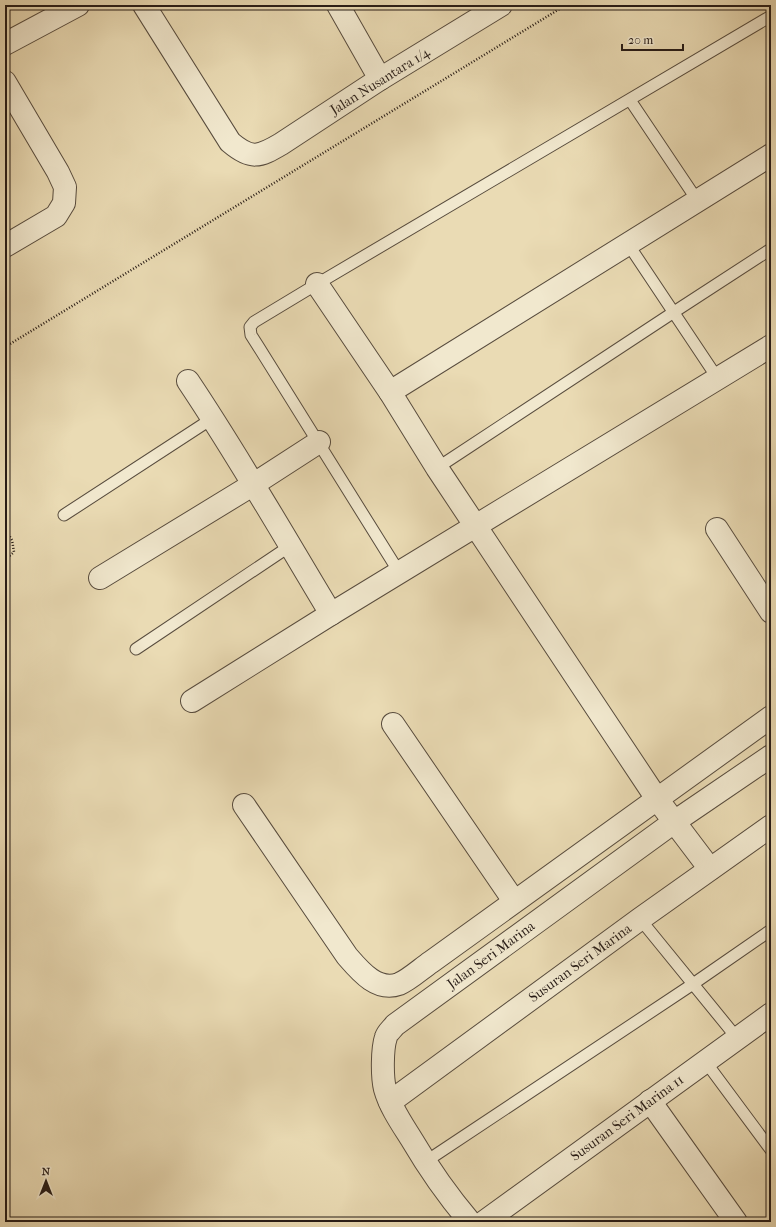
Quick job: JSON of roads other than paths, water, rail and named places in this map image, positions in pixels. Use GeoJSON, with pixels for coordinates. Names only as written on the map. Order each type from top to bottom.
{"type":"FeatureCollection","features":[{"type":"Feature","properties":{"kind":"street"},"geometry":{"type":"LineString","coordinates":[[5,44],[78,5]]}},
{"type":"Feature","properties":{"kind":"street","name":"Jalan Nusantara 1/4"},"geometry":{"type":"LineString","coordinates":[[144,5],[230,142],[241,151],[248,154],[257,154],[269,151],[281,144],[380,79],[502,5]]}},
{"type":"Feature","properties":{"kind":"street"},"geometry":{"type":"LineString","coordinates":[[338,5],[380,79]]}},
{"type":"Feature","properties":{"kind":"street"},"geometry":{"type":"LineString","coordinates":[[5,82],[58,172],[65,187],[64,203],[56,216],[5,246]]}},
{"type":"Feature","properties":{"kind":"street"},"geometry":{"type":"LineString","coordinates":[[390,392],[771,155]]}},
{"type":"Feature","properties":{"kind":"street"},"geometry":{"type":"LineString","coordinates":[[317,284],[390,392],[437,468],[657,799],[710,869]]}},
{"type":"Feature","properties":{"kind":"street"},"geometry":{"type":"LineString","coordinates":[[192,701],[476,525],[771,346]]}},
{"type":"Feature","properties":{"kind":"street"},"geometry":{"type":"LineString","coordinates":[[188,381],[254,484],[331,614]]}},
{"type":"Feature","properties":{"kind":"street"},"geometry":{"type":"LineString","coordinates":[[100,578],[254,484],[319,442]]}},
{"type":"Feature","properties":{"kind":"street"},"geometry":{"type":"LineString","coordinates":[[717,529],[771,612]]}},
{"type":"Feature","properties":{"kind":"street"},"geometry":{"type":"LineString","coordinates":[[244,805],[347,956],[362,973],[381,984],[390,986],[400,983],[771,717]]}},
{"type":"Feature","properties":{"kind":"street"},"geometry":{"type":"LineString","coordinates":[[393,724],[514,901]]}},
{"type":"Feature","properties":{"kind":"street","name":"Jalan Seri Marina"},"geometry":{"type":"LineString","coordinates":[[470,1222],[453,1202],[425,1162],[402,1126],[390,1102],[385,1088],[384,1051],[386,1036],[395,1025],[674,822],[771,756]]}},
{"type":"Feature","properties":{"kind":"street","name":"Susuran Seri Marina"},"geometry":{"type":"LineString","coordinates":[[390,1102],[640,919],[771,826]]}},
{"type":"Feature","properties":{"kind":"street","name":"Susuran Seri Marina 11"},"geometry":{"type":"LineString","coordinates":[[484,1222],[771,1014]]}},
{"type":"Feature","properties":{"kind":"street"},"geometry":{"type":"LineString","coordinates":[[650,1101],[736,1222]]}},
{"type":"Feature","properties":{"kind":"lane"},"geometry":{"type":"LineString","coordinates":[[400,572],[251,335],[250,329],[254,322],[771,16]]}},
{"type":"Feature","properties":{"kind":"lane"},"geometry":{"type":"LineString","coordinates":[[630,100],[697,200]]}},
{"type":"Feature","properties":{"kind":"lane"},"geometry":{"type":"LineString","coordinates":[[628,244],[718,379]]}},
{"type":"Feature","properties":{"kind":"lane"},"geometry":{"type":"LineString","coordinates":[[437,468],[771,249]]}},
{"type":"Feature","properties":{"kind":"lane"},"geometry":{"type":"LineString","coordinates":[[64,515],[213,418]]}},
{"type":"Feature","properties":{"kind":"lane"},"geometry":{"type":"LineString","coordinates":[[136,648],[290,546]]}},
{"type":"Feature","properties":{"kind":"lane"},"geometry":{"type":"LineString","coordinates":[[640,919],[737,1038]]}},
{"type":"Feature","properties":{"kind":"lane"},"geometry":{"type":"LineString","coordinates":[[425,1162],[693,984],[771,930]]}},
{"type":"Feature","properties":{"kind":"lane"},"geometry":{"type":"LineString","coordinates":[[705,1062],[771,1150]]}}]}
